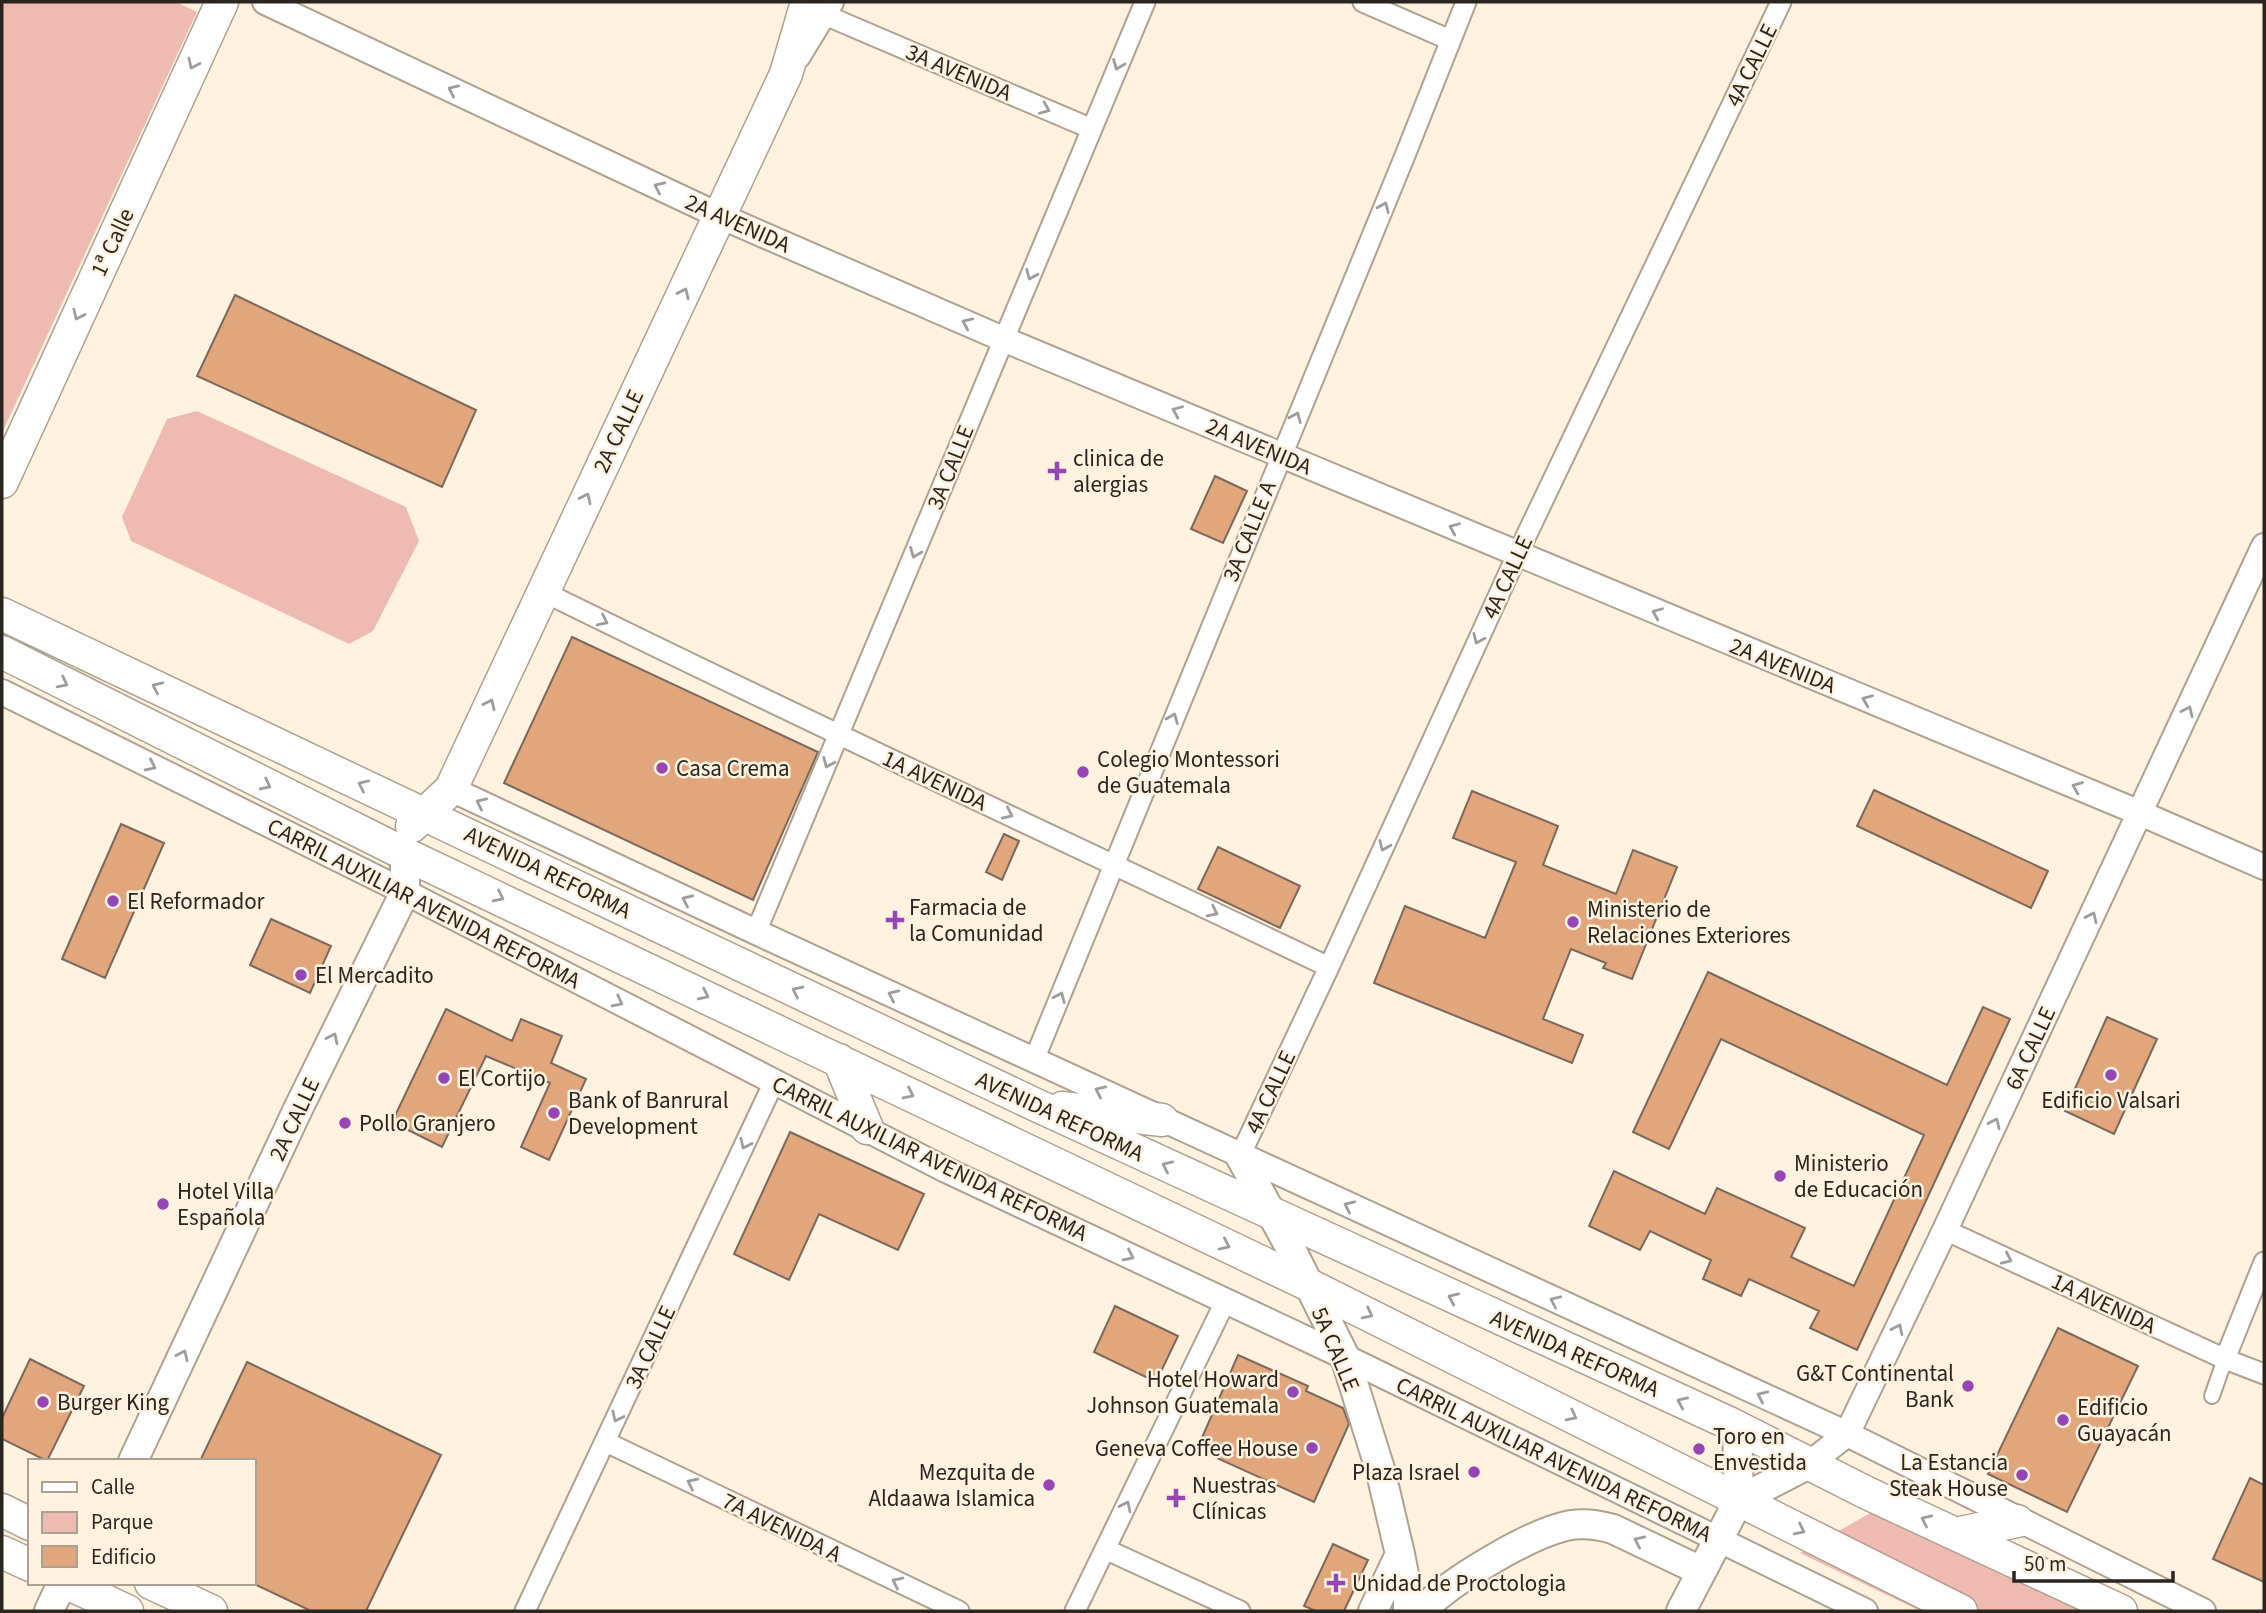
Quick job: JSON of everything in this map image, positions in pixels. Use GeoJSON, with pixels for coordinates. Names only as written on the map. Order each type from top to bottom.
{"type":"FeatureCollection","features":[{"type":"Feature","properties":{"kind":"main road","name":"1ª Calle"},"geometry":{"type":"LineString","coordinates":[[2,482],[222,2]]}},
{"type":"Feature","properties":{"kind":"main road","name":"2A CALLE"},"geometry":{"type":"LineString","coordinates":[[134,1459],[298,1109],[405,892],[407,835],[417,819],[451,789],[786,74],[821,6]]}},
{"type":"Feature","properties":{"kind":"main road","name":"AVENIDA REFORMA"},"geometry":{"type":"LineString","coordinates":[[2,614],[1036,1105],[1737,1427],[1809,1464],[2121,1611]]}},
{"type":"Feature","properties":{"kind":"main road","name":"AVENIDA REFORMA"},"geometry":{"type":"LineString","coordinates":[[2,652],[405,854],[1307,1284],[1961,1611]]}},
{"type":"Feature","properties":{"kind":"main road","name":"2A CALLE"},"geometry":{"type":"LineString","coordinates":[[405,892],[447,859],[453,848],[451,789]]}},
{"type":"Feature","properties":{"kind":"main road"},"geometry":{"type":"LineString","coordinates":[[839,1060],[867,1128]]}},
{"type":"Feature","properties":{"kind":"main road"},"geometry":{"type":"LineString","coordinates":[[1036,1105],[1162,1120]]}},
{"type":"Feature","properties":{"kind":"main road","name":"5A CALLE"},"geometry":{"type":"LineString","coordinates":[[1241,1156],[1345,1357],[1380,1469],[1400,1554],[1408,1595],[1408,1611]]}},
{"type":"Feature","properties":{"kind":"main road"},"geometry":{"type":"LineString","coordinates":[[1681,1611],[1739,1500],[1737,1427]]}},
{"type":"Feature","properties":{"kind":"main road","name":"6A CALLE"},"geometry":{"type":"LineString","coordinates":[[1739,1500],[1809,1464]]}},
{"type":"Feature","properties":{"kind":"main road"},"geometry":{"type":"LineString","coordinates":[[2,1510],[28,1523]]}},
{"type":"Feature","properties":{"kind":"main road"},"geometry":{"type":"LineString","coordinates":[[1956,1534],[2017,1521]]}},
{"type":"Feature","properties":{"kind":"main road"},"geometry":{"type":"LineString","coordinates":[[1422,1611],[1468,1574],[1528,1541],[1573,1525],[1601,1525],[1613,1529],[1701,1571]]}},
{"type":"Feature","properties":{"kind":"main road"},"geometry":{"type":"LineString","coordinates":[[2,1552],[28,1564]]}},
{"type":"Feature","properties":{"kind":"main road"},"geometry":{"type":"LineString","coordinates":[[1373,1611],[1400,1554]]}},
{"type":"Feature","properties":{"kind":"main road"},"geometry":{"type":"LineString","coordinates":[[155,1585],[211,1611]]}},
{"type":"Feature","properties":{"kind":"main road"},"geometry":{"type":"LineString","coordinates":[[48,1611],[77,1591],[127,1611]]}},
{"type":"Feature","properties":{"kind":"street","name":"2A AVENIDA"},"geometry":{"type":"LineString","coordinates":[[265,2],[720,216],[1003,339],[2264,867]]}},
{"type":"Feature","properties":{"kind":"street","name":"3A CALLE"},"geometry":{"type":"LineString","coordinates":[[755,932],[1144,2]]}},
{"type":"Feature","properties":{"kind":"street"},"geometry":{"type":"LineString","coordinates":[[1363,2],[1450,40]]}},
{"type":"Feature","properties":{"kind":"street","name":"3A CALLE A"},"geometry":{"type":"LineString","coordinates":[[1034,1060],[1466,2]]}},
{"type":"Feature","properties":{"kind":"street","name":"4A CALLE"},"geometry":{"type":"LineString","coordinates":[[1241,1156],[1517,555],[1782,2]]}},
{"type":"Feature","properties":{"kind":"street","name":"3A AVENIDA"},"geometry":{"type":"LineString","coordinates":[[821,6],[1092,129]]}},
{"type":"Feature","properties":{"kind":"street","name":"6A CALLE"},"geometry":{"type":"LineString","coordinates":[[1809,1464],[1847,1434],[2264,546]]}},
{"type":"Feature","properties":{"kind":"street","name":"1A AVENIDA"},"geometry":{"type":"LineString","coordinates":[[542,591],[839,736],[1329,967]]}},
{"type":"Feature","properties":{"kind":"street","name":"CARRIL AUXILIAR AVENIDA REFORMA"},"geometry":{"type":"LineString","coordinates":[[2,692],[405,892],[946,1170],[1345,1357],[1865,1611]]}},
{"type":"Feature","properties":{"kind":"street"},"geometry":{"type":"LineString","coordinates":[[451,789],[755,932],[1847,1434],[2017,1521],[2203,1611]]}},
{"type":"Feature","properties":{"kind":"street","name":"3A CALLE"},"geometry":{"type":"LineString","coordinates":[[525,1611],[774,1082]]}},
{"type":"Feature","properties":{"kind":"street","name":"1A AVENIDA"},"geometry":{"type":"LineString","coordinates":[[1945,1230],[2225,1359],[2264,1374]]}},
{"type":"Feature","properties":{"kind":"street"},"geometry":{"type":"LineString","coordinates":[[2211,1396],[2264,1262]]}},
{"type":"Feature","properties":{"kind":"street"},"geometry":{"type":"LineString","coordinates":[[1075,1611],[1224,1302]]}},
{"type":"Feature","properties":{"kind":"street","name":"7A AVENIDA A"},"geometry":{"type":"LineString","coordinates":[[606,1442],[958,1611]]}},
{"type":"Feature","properties":{"kind":"street"},"geometry":{"type":"LineString","coordinates":[[1105,1549],[1240,1611]]}},
{"type":"Feature","properties":{"kind":"green space"},"geometry":{"type":"Polygon","coordinates":[[[2,2],[176,2],[197,12],[2,433],[2,2]]]}},
{"type":"Feature","properties":{"kind":"green space"},"geometry":{"type":"Polygon","coordinates":[[[197,411],[406,507],[419,541],[373,631],[349,644],[131,541],[122,517],[167,419],[197,411]]]}},
{"type":"Feature","properties":{"kind":"green space"},"geometry":{"type":"Polygon","coordinates":[[[1872,1512],[2085,1611],[1920,1611],[1800,1553],[1872,1512]]]}},
{"type":"Feature","properties":{"kind":"building"},"geometry":{"type":"Polygon","coordinates":[[[235,295],[476,410],[442,487],[197,376],[235,295]]]}},
{"type":"Feature","properties":{"kind":"building"},"geometry":{"type":"Polygon","coordinates":[[[1215,476],[1247,491],[1223,543],[1191,529],[1215,476]]]}},
{"type":"Feature","properties":{"kind":"building","name":"Casa Crema"},"geometry":{"type":"Polygon","coordinates":[[[572,637],[818,752],[753,900],[504,783],[572,637]]]}},
{"type":"Feature","properties":{"kind":"building"},"geometry":{"type":"Polygon","coordinates":[[[1874,790],[2048,871],[2031,908],[1857,826],[1874,790]]]}},
{"type":"Feature","properties":{"kind":"building","name":"Ministerio de Relaciones Exteriores"},"geometry":{"type":"Polygon","coordinates":[[[1472,791],[1558,826],[1543,865],[1616,894],[1633,850],[1677,867],[1632,979],[1603,968],[1606,963],[1571,949],[1543,1019],[1583,1035],[1572,1063],[1374,983],[1405,906],[1485,938],[1516,862],[1453,838],[1472,791]]]}},
{"type":"Feature","properties":{"kind":"building","name":"El Reformador"},"geometry":{"type":"Polygon","coordinates":[[[121,824],[164,843],[105,978],[62,959],[121,824]]]}},
{"type":"Feature","properties":{"kind":"building"},"geometry":{"type":"Polygon","coordinates":[[[1004,834],[1019,841],[1002,880],[986,872],[1004,834]]]}},
{"type":"Feature","properties":{"kind":"building"},"geometry":{"type":"Polygon","coordinates":[[[1218,847],[1300,886],[1280,928],[1198,889],[1218,847]]]}},
{"type":"Feature","properties":{"kind":"building"},"geometry":{"type":"Polygon","coordinates":[[[271,919],[331,946],[310,993],[250,965],[271,919]]]}},
{"type":"Feature","properties":{"kind":"building"},"geometry":{"type":"Polygon","coordinates":[[[1708,972],[1947,1085],[1983,1007],[2010,1019],[1857,1350],[1810,1328],[1819,1311],[1749,1279],[1741,1296],[1703,1279],[1711,1260],[1650,1231],[1640,1250],[1589,1226],[1614,1171],[1705,1214],[1717,1188],[1805,1228],[1791,1257],[1854,1286],[1924,1135],[1721,1039],[1669,1149],[1633,1132],[1708,972]]]}},
{"type":"Feature","properties":{"kind":"building"},"geometry":{"type":"Polygon","coordinates":[[[446,1009],[512,1041],[521,1019],[562,1036],[551,1063],[586,1079],[549,1160],[521,1147],[550,1083],[486,1056],[442,1147],[392,1122],[446,1009]]]}},
{"type":"Feature","properties":{"kind":"building","name":"Edificio Valsari"},"geometry":{"type":"Polygon","coordinates":[[[2107,1017],[2157,1039],[2114,1134],[2065,1111],[2107,1017]]]}},
{"type":"Feature","properties":{"kind":"building"},"geometry":{"type":"Polygon","coordinates":[[[790,1132],[924,1194],[898,1250],[819,1214],[789,1280],[734,1254],[790,1132]]]}},
{"type":"Feature","properties":{"kind":"building"},"geometry":{"type":"Polygon","coordinates":[[[1115,1306],[1178,1336],[1156,1382],[1094,1352],[1115,1306]]]}},
{"type":"Feature","properties":{"kind":"building","name":"Edificio Guayacán"},"geometry":{"type":"Polygon","coordinates":[[[2058,1328],[2138,1366],[2067,1512],[1988,1474],[2058,1328]]]}},
{"type":"Feature","properties":{"kind":"building"},"geometry":{"type":"Polygon","coordinates":[[[1238,1355],[1308,1386],[1306,1391],[1343,1408],[1349,1424],[1314,1502],[1197,1449],[1238,1355]]]}},
{"type":"Feature","properties":{"kind":"building","name":"Burger King"},"geometry":{"type":"Polygon","coordinates":[[[30,1359],[84,1386],[48,1459],[2,1439],[2,1418],[30,1359]]]}},
{"type":"Feature","properties":{"kind":"building"},"geometry":{"type":"Polygon","coordinates":[[[247,1362],[441,1455],[366,1611],[311,1611],[256,1585],[256,1459],[201,1459],[247,1362]]]}},
{"type":"Feature","properties":{"kind":"building"},"geometry":{"type":"Polygon","coordinates":[[[2250,1478],[2264,1485],[2264,1582],[2213,1559],[2250,1478]]]}},
{"type":"Feature","properties":{"kind":"building","name":"Unidad de Proctologia"},"geometry":{"type":"Polygon","coordinates":[[[1333,1544],[1368,1560],[1344,1611],[1316,1611],[1304,1606],[1333,1544]]]}},
{"type":"Feature","properties":{"kind":"place","name":"clinica de alergias"},"geometry":{"type":"Point","coordinates":[1057,471]}},
{"type":"Feature","properties":{"kind":"place","name":"Casa Crema"},"geometry":{"type":"Point","coordinates":[662,768]}},
{"type":"Feature","properties":{"kind":"place","name":"Colegio Montessori de Guatemala"},"geometry":{"type":"Point","coordinates":[1083,772]}},
{"type":"Feature","properties":{"kind":"place","name":"El Reformador"},"geometry":{"type":"Point","coordinates":[113,901]}},
{"type":"Feature","properties":{"kind":"place","name":"Farmacia de la Comunidad"},"geometry":{"type":"Point","coordinates":[895,920]}},
{"type":"Feature","properties":{"kind":"place","name":"Ministerio de Relaciones Exteriores"},"geometry":{"type":"Point","coordinates":[1573,922]}},
{"type":"Feature","properties":{"kind":"place","name":"El Mercadito"},"geometry":{"type":"Point","coordinates":[301,975]}},
{"type":"Feature","properties":{"kind":"place","name":"Edificio Valsari"},"geometry":{"type":"Point","coordinates":[2111,1075]}},
{"type":"Feature","properties":{"kind":"place","name":"El Cortijo"},"geometry":{"type":"Point","coordinates":[444,1078]}},
{"type":"Feature","properties":{"kind":"place","name":"Bank of Banrural Development"},"geometry":{"type":"Point","coordinates":[554,1113]}},
{"type":"Feature","properties":{"kind":"place","name":"Pollo Granjero"},"geometry":{"type":"Point","coordinates":[345,1123]}},
{"type":"Feature","properties":{"kind":"place","name":"Ministerio de Educación"},"geometry":{"type":"Point","coordinates":[1780,1176]}},
{"type":"Feature","properties":{"kind":"place","name":"Hotel Villa Española"},"geometry":{"type":"Point","coordinates":[163,1204]}},
{"type":"Feature","properties":{"kind":"place","name":"G&T Continental Bank"},"geometry":{"type":"Point","coordinates":[1968,1386]}},
{"type":"Feature","properties":{"kind":"place","name":"Hotel Howard Johnson Guatemala"},"geometry":{"type":"Point","coordinates":[1293,1392]}},
{"type":"Feature","properties":{"kind":"place","name":"Burger King"},"geometry":{"type":"Point","coordinates":[43,1402]}},
{"type":"Feature","properties":{"kind":"place","name":"Edificio Guayacán"},"geometry":{"type":"Point","coordinates":[2063,1420]}},
{"type":"Feature","properties":{"kind":"place","name":"Geneva Coffee House"},"geometry":{"type":"Point","coordinates":[1312,1448]}},
{"type":"Feature","properties":{"kind":"place","name":"Toro en Envestida"},"geometry":{"type":"Point","coordinates":[1699,1449]}},
{"type":"Feature","properties":{"kind":"place","name":"Plaza Israel"},"geometry":{"type":"Point","coordinates":[1474,1472]}},
{"type":"Feature","properties":{"kind":"place","name":"La Estancia Steak House"},"geometry":{"type":"Point","coordinates":[2022,1475]}},
{"type":"Feature","properties":{"kind":"place","name":"Mezquita de Aldaawa Islamica"},"geometry":{"type":"Point","coordinates":[1049,1485]}},
{"type":"Feature","properties":{"kind":"place","name":"Nuestras Clínicas"},"geometry":{"type":"Point","coordinates":[1176,1498]}},
{"type":"Feature","properties":{"kind":"place","name":"Unidad de Proctologia"},"geometry":{"type":"Point","coordinates":[1336,1583]}}]}
